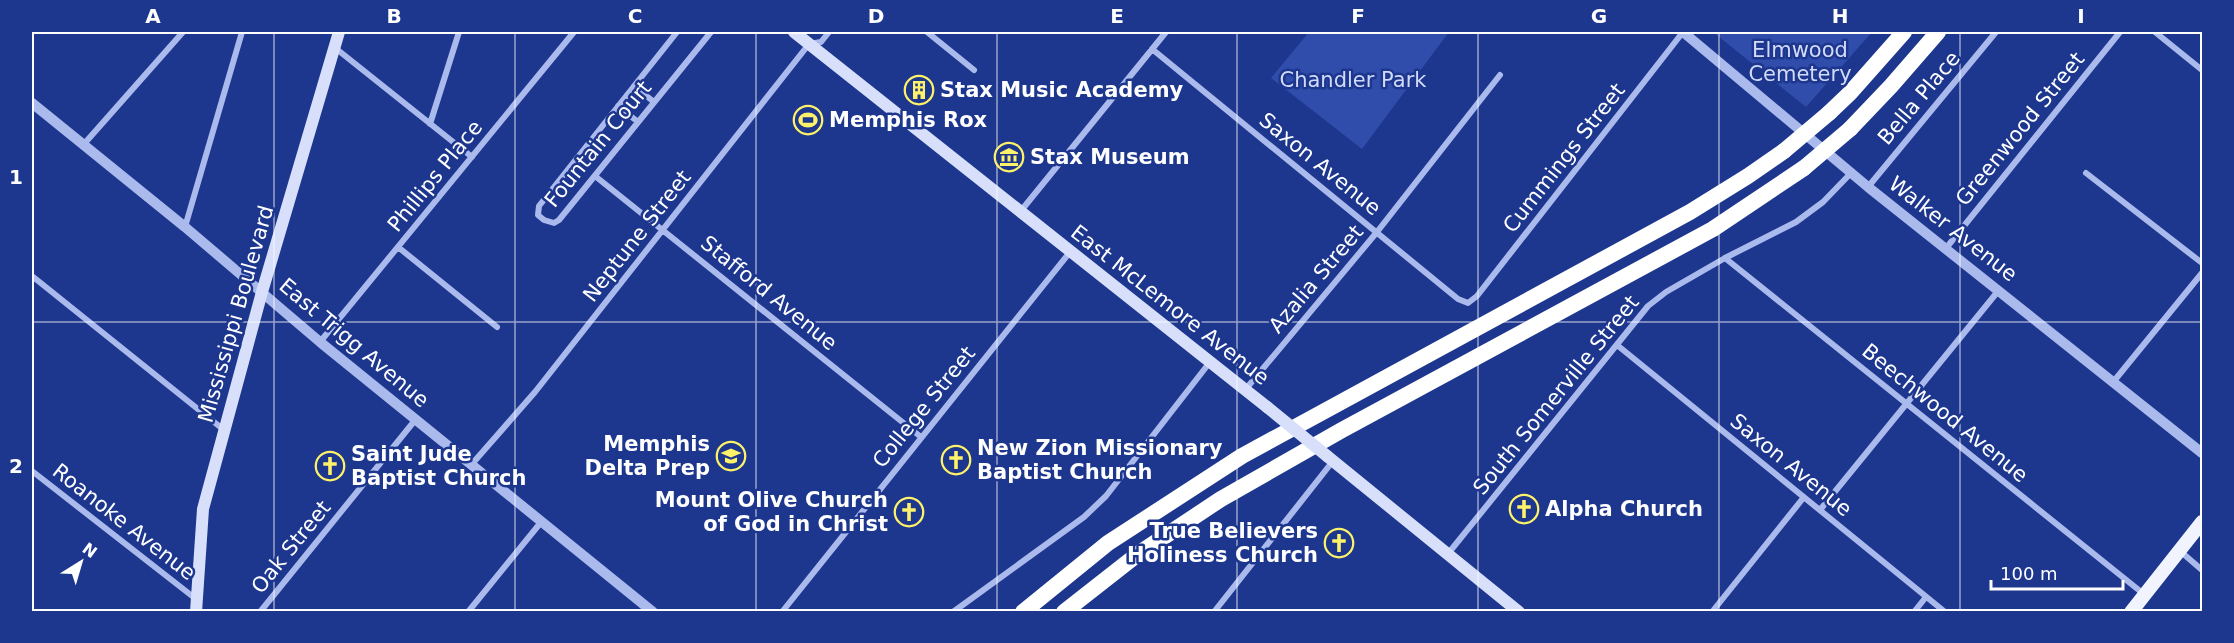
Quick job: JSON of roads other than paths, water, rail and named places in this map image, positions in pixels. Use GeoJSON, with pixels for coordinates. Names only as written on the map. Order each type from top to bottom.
{"type":"FeatureCollection","features":[{"type":"Feature","properties":{"kind":"highway"},"geometry":{"type":"LineString","coordinates":[[1023,612],[1108,543],[1242,456],[1698,207],[1748,176],[1784,151],[1829,113],[1850,93],[1904,32]]}},
{"type":"Feature","properties":{"kind":"highway"},"geometry":{"type":"LineString","coordinates":[[1064,612],[1138,554],[1221,499],[1342,430],[1713,230],[1804,168],[1850,129],[1892,86],[1938,32]]}},
{"type":"Feature","properties":{"kind":"main road","name":"Mississippi Boulevard"},"geometry":{"type":"LineString","coordinates":[[196,605],[203,509],[262,292],[339,32]]}},
{"type":"Feature","properties":{"kind":"main road","name":"East McLemore Avenue"},"geometry":{"type":"LineString","coordinates":[[794,32],[1267,407],[1519,612]]}},
{"type":"Feature","properties":{"kind":"main road"},"geometry":{"type":"LineString","coordinates":[[2131,612],[2202,522]]}},
{"type":"Feature","properties":{"kind":"street"},"geometry":{"type":"LineString","coordinates":[[84,144],[183,32]]}},
{"type":"Feature","properties":{"kind":"street"},"geometry":{"type":"LineString","coordinates":[[185,227],[242,32]]}},
{"type":"Feature","properties":{"kind":"street"},"geometry":{"type":"LineString","coordinates":[[430,124],[459,32]]}},
{"type":"Feature","properties":{"kind":"street","name":"Phillips Place"},"geometry":{"type":"LineString","coordinates":[[320,342],[574,32]]}},
{"type":"Feature","properties":{"kind":"street","name":"Fountain Court"},"geometry":{"type":"LineString","coordinates":[[677,32],[539,206],[538,215],[544,220],[554,223],[560,220],[711,32]]}},
{"type":"Feature","properties":{"kind":"street","name":"Neptune Street"},"geometry":{"type":"LineString","coordinates":[[472,464],[535,392],[809,44],[821,42],[829,32]]}},
{"type":"Feature","properties":{"kind":"street"},"geometry":{"type":"LineString","coordinates":[[927,32],[974,70]]}},
{"type":"Feature","properties":{"kind":"street"},"geometry":{"type":"LineString","coordinates":[[1020,212],[1166,32]]}},
{"type":"Feature","properties":{"kind":"street","name":"Walker Avenue"},"geometry":{"type":"LineString","coordinates":[[1683,32],[1869,187],[1947,247],[2202,453]]}},
{"type":"Feature","properties":{"kind":"street","name":"Cummings Street"},"geometry":{"type":"LineString","coordinates":[[1468,303],[1484,286],[1683,32]]}},
{"type":"Feature","properties":{"kind":"street","name":"Bella Place"},"geometry":{"type":"LineString","coordinates":[[1869,187],[1996,32]]}},
{"type":"Feature","properties":{"kind":"street","name":"Greenwood Street"},"geometry":{"type":"LineString","coordinates":[[1947,247],[2120,32]]}},
{"type":"Feature","properties":{"kind":"street"},"geometry":{"type":"LineString","coordinates":[[2155,32],[2202,70]]}},
{"type":"Feature","properties":{"kind":"street"},"geometry":{"type":"LineString","coordinates":[[334,47],[472,157]]}},
{"type":"Feature","properties":{"kind":"street","name":"Saxon Avenue"},"geometry":{"type":"LineString","coordinates":[[1152,49],[1458,299],[1468,303]]}},
{"type":"Feature","properties":{"kind":"street","name":"Azalia Street"},"geometry":{"type":"LineString","coordinates":[[1245,390],[1377,232],[1500,75]]}},
{"type":"Feature","properties":{"kind":"street"},"geometry":{"type":"LineString","coordinates":[[634,86],[654,102]]}},
{"type":"Feature","properties":{"kind":"street","name":"East Trigg Avenue"},"geometry":{"type":"LineString","coordinates":[[32,103],[185,227],[320,342],[653,612]]}},
{"type":"Feature","properties":{"kind":"street"},"geometry":{"type":"LineString","coordinates":[[618,106],[638,122]]}},
{"type":"Feature","properties":{"kind":"street","name":"South Somerville Street"},"geometry":{"type":"LineString","coordinates":[[1447,555],[1648,306],[1666,292],[1725,258],[1796,222],[1822,202],[1852,172]]}},
{"type":"Feature","properties":{"kind":"street"},"geometry":{"type":"LineString","coordinates":[[2086,172],[2202,263]]}},
{"type":"Feature","properties":{"kind":"street","name":"Stafford Avenue"},"geometry":{"type":"LineString","coordinates":[[595,176],[921,437]]}},
{"type":"Feature","properties":{"kind":"street"},"geometry":{"type":"LineString","coordinates":[[398,247],[497,327]]}},
{"type":"Feature","properties":{"kind":"street","name":"College Street"},"geometry":{"type":"LineString","coordinates":[[782,612],[1070,252]]}},
{"type":"Feature","properties":{"kind":"street","name":"Beechwood Avenue"},"geometry":{"type":"LineString","coordinates":[[1725,258],[2145,595]]}},
{"type":"Feature","properties":{"kind":"street"},"geometry":{"type":"LineString","coordinates":[[2114,381],[2202,273]]}},
{"type":"Feature","properties":{"kind":"street"},"geometry":{"type":"LineString","coordinates":[[32,276],[224,430]]}},
{"type":"Feature","properties":{"kind":"street"},"geometry":{"type":"LineString","coordinates":[[1820,510],[1999,290]]}},
{"type":"Feature","properties":{"kind":"street","name":"Saxon Avenue"},"geometry":{"type":"LineString","coordinates":[[1617,345],[1945,612]]}},
{"type":"Feature","properties":{"kind":"street"},"geometry":{"type":"LineString","coordinates":[[954,612],[1084,517],[1099,503],[1210,362]]}},
{"type":"Feature","properties":{"kind":"street","name":"Oak Street"},"geometry":{"type":"LineString","coordinates":[[260,612],[416,419]]}},
{"type":"Feature","properties":{"kind":"street"},"geometry":{"type":"LineString","coordinates":[[1224,612],[1216,609],[1330,458]]}},
{"type":"Feature","properties":{"kind":"street","name":"Roanoke Avenue"},"geometry":{"type":"LineString","coordinates":[[32,471],[196,605]]}},
{"type":"Feature","properties":{"kind":"street"},"geometry":{"type":"LineString","coordinates":[[1712,612],[1804,497]]}},
{"type":"Feature","properties":{"kind":"street"},"geometry":{"type":"LineString","coordinates":[[468,612],[542,520]]}},
{"type":"Feature","properties":{"kind":"street"},"geometry":{"type":"LineString","coordinates":[[2180,551],[2202,570]]}},
{"type":"Feature","properties":{"kind":"street"},"geometry":{"type":"LineString","coordinates":[[1914,612],[1926,597]]}},
{"type":"Feature","properties":{"kind":"place","name":"Stax Music Academy"},"geometry":{"type":"Point","coordinates":[919,90]}},
{"type":"Feature","properties":{"kind":"place","name":"Memphis Rox"},"geometry":{"type":"Point","coordinates":[808,120]}},
{"type":"Feature","properties":{"kind":"place","name":"Stax Museum"},"geometry":{"type":"Point","coordinates":[1009,157]}},
{"type":"Feature","properties":{"kind":"place","name":"Memphis Delta Prep"},"geometry":{"type":"Point","coordinates":[731,456]}},
{"type":"Feature","properties":{"kind":"place","name":"New Zion Missionary Baptist Church"},"geometry":{"type":"Point","coordinates":[956,460]}},
{"type":"Feature","properties":{"kind":"place","name":"Saint Jude Baptist Church"},"geometry":{"type":"Point","coordinates":[330,466]}},
{"type":"Feature","properties":{"kind":"place","name":"Alpha Church"},"geometry":{"type":"Point","coordinates":[1524,509]}},
{"type":"Feature","properties":{"kind":"place","name":"Mount Olive Church of God in Christ"},"geometry":{"type":"Point","coordinates":[909,512]}},
{"type":"Feature","properties":{"kind":"place","name":"True Believers Holiness Church"},"geometry":{"type":"Point","coordinates":[1339,543]}},
{"type":"Feature","properties":{"kind":"park label","name":"Elmwood Cemetery"},"geometry":{"type":"Point","coordinates":[1800,62]}},
{"type":"Feature","properties":{"kind":"park label","name":"Chandler Park"},"geometry":{"type":"Point","coordinates":[1353,80]}}]}
